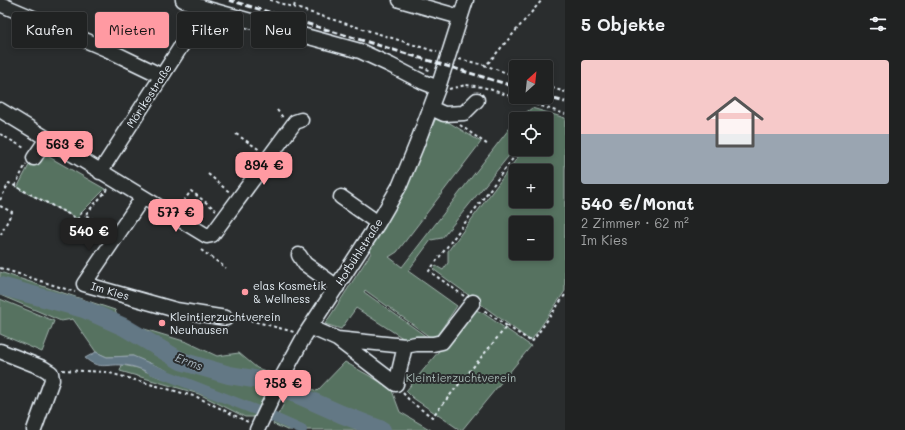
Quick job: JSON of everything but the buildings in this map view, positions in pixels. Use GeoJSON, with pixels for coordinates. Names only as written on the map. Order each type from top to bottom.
{"type":"FeatureCollection","features":[{"type":"Feature","properties":{"kind":"street"},"geometry":{"type":"LineString","coordinates":[[183,0],[204,8],[355,49],[438,88]]}},
{"type":"Feature","properties":{"kind":"street"},"geometry":{"type":"LineString","coordinates":[[400,0],[460,17]]}},
{"type":"Feature","properties":{"kind":"street","name":"Hofbühlstraße"},"geometry":{"type":"LineString","coordinates":[[259,426],[282,377],[307,331],[378,223],[400,185],[431,108],[466,0]]}},
{"type":"Feature","properties":{"kind":"street"},"geometry":{"type":"LineString","coordinates":[[1,8],[106,49],[162,76]]}},
{"type":"Feature","properties":{"kind":"street","name":"Mörikestraße"},"geometry":{"type":"LineString","coordinates":[[100,172],[204,8]]}},
{"type":"Feature","properties":{"kind":"street"},"geometry":{"type":"LineString","coordinates":[[431,108],[444,114],[464,113],[478,100]]}},
{"type":"Feature","properties":{"kind":"street"},"geometry":{"type":"LineString","coordinates":[[0,110],[207,236],[212,235],[295,122],[301,120]]}},
{"type":"Feature","properties":{"kind":"street"},"geometry":{"type":"LineString","coordinates":[[32,156],[41,150],[47,139]]}},
{"type":"Feature","properties":{"kind":"street","name":"Im Kies"},"geometry":{"type":"LineString","coordinates":[[143,197],[84,284],[176,310],[226,318]]}},
{"type":"Feature","properties":{"kind":"street"},"geometry":{"type":"LineString","coordinates":[[341,197],[378,223]]}},
{"type":"Feature","properties":{"kind":"street"},"geometry":{"type":"LineString","coordinates":[[299,255],[305,264],[337,286]]}},
{"type":"Feature","properties":{"kind":"street"},"geometry":{"type":"LineString","coordinates":[[307,331],[337,339],[405,346],[416,344],[433,344],[442,342],[473,302]]}},
{"type":"Feature","properties":{"kind":"street"},"geometry":{"type":"LineString","coordinates":[[337,339],[396,384],[405,346]]}},
{"type":"Feature","properties":{"kind":"street"},"geometry":{"type":"LineString","coordinates":[[0,351],[43,368],[51,373],[52,380],[34,430]]}},
{"type":"Feature","properties":{"kind":"path"},"geometry":{"type":"LineString","coordinates":[[270,0],[294,7],[447,61],[484,66],[509,74]]}},
{"type":"Feature","properties":{"kind":"path"},"geometry":{"type":"LineString","coordinates":[[294,7],[296,0]]}},
{"type":"Feature","properties":{"kind":"path"},"geometry":{"type":"LineString","coordinates":[[484,66],[542,0]]}},
{"type":"Feature","properties":{"kind":"path"},"geometry":{"type":"LineString","coordinates":[[438,88],[451,89],[466,85],[483,87],[565,114]]}},
{"type":"Feature","properties":{"kind":"path"},"geometry":{"type":"LineString","coordinates":[[553,88],[565,92]]}},
{"type":"Feature","properties":{"kind":"path"},"geometry":{"type":"LineString","coordinates":[[277,110],[284,118],[283,122]]}},
{"type":"Feature","properties":{"kind":"path"},"geometry":{"type":"LineString","coordinates":[[444,114],[488,145]]}},
{"type":"Feature","properties":{"kind":"path"},"geometry":{"type":"LineString","coordinates":[[0,134],[32,156],[15,186]]}},
{"type":"Feature","properties":{"kind":"path"},"geometry":{"type":"LineString","coordinates":[[236,134],[269,157]]}},
{"type":"Feature","properties":{"kind":"path"},"geometry":{"type":"LineString","coordinates":[[208,174],[216,180],[219,185],[239,199]]}},
{"type":"Feature","properties":{"kind":"path"},"geometry":{"type":"LineString","coordinates":[[0,200],[8,183],[78,219],[81,213],[102,224]]}},
{"type":"Feature","properties":{"kind":"path"},"geometry":{"type":"LineString","coordinates":[[179,208],[191,191],[225,217]]}},
{"type":"Feature","properties":{"kind":"path"},"geometry":{"type":"LineString","coordinates":[[85,215],[106,192]]}},
{"type":"Feature","properties":{"kind":"path"},"geometry":{"type":"LineString","coordinates":[[0,206],[12,212],[0,236]]}},
{"type":"Feature","properties":{"kind":"path"},"geometry":{"type":"LineString","coordinates":[[201,250],[226,268]]}},
{"type":"Feature","properties":{"kind":"path"},"geometry":{"type":"LineString","coordinates":[[0,268],[82,294]]}},
{"type":"Feature","properties":{"kind":"path"},"geometry":{"type":"LineString","coordinates":[[507,326],[532,342],[565,295]]}},
{"type":"Feature","properties":{"kind":"path"},"geometry":{"type":"LineString","coordinates":[[226,318],[253,321],[284,328],[307,331]]}},
{"type":"Feature","properties":{"kind":"path"},"geometry":{"type":"LineString","coordinates":[[51,373],[59,370],[106,372],[197,397],[259,426]]}},
{"type":"Feature","properties":{"kind":"green space"},"geometry":{"type":"Polygon","coordinates":[[[532,108],[545,112],[527,112],[532,108]]]}},
{"type":"Feature","properties":{"kind":"green space"},"geometry":{"type":"Polygon","coordinates":[[[553,114],[565,118],[565,291],[531,341],[433,269],[436,266],[443,270],[448,263],[448,251],[509,169],[509,208],[553,208],[553,164],[513,164],[519,156],[553,156],[553,114]]]}},
{"type":"Feature","properties":{"kind":"green space"},"geometry":{"type":"Polygon","coordinates":[[[440,117],[481,142],[397,252],[389,257],[402,267],[509,129],[509,156],[442,238],[431,240],[408,271],[457,306],[434,340],[365,290],[364,292],[431,340],[409,342],[356,308],[341,329],[325,324],[371,253],[370,249],[398,201],[414,169],[436,118],[440,117]]]}},
{"type":"Feature","properties":{"kind":"green space"},"geometry":{"type":"Polygon","coordinates":[[[37,150],[105,189],[81,213],[78,219],[17,188],[37,150]]]}},
{"type":"Feature","properties":{"kind":"green space"},"geometry":{"type":"Polygon","coordinates":[[[0,272],[115,310],[117,316],[128,324],[187,342],[217,356],[239,353],[257,368],[275,374],[254,417],[245,417],[199,394],[120,371],[122,365],[138,368],[161,378],[133,356],[107,357],[96,352],[73,319],[61,321],[0,295],[0,272]]]}},
{"type":"Feature","properties":{"kind":"green space"},"geometry":{"type":"Polygon","coordinates":[[[0,299],[54,321],[42,352],[0,334],[0,299]]]}},
{"type":"Feature","properties":{"kind":"green space","name":"Kleintierzuchtverein"},"geometry":{"type":"Polygon","coordinates":[[[476,310],[483,313],[531,346],[462,430],[460,430],[413,398],[406,391],[471,312],[476,310]]]}},
{"type":"Feature","properties":{"kind":"green space"},"geometry":{"type":"Polygon","coordinates":[[[345,362],[391,388],[400,412],[431,430],[287,430],[273,424],[295,383],[317,391],[345,362]]]}},
{"type":"Feature","properties":{"kind":"water"},"geometry":{"type":"Polygon","coordinates":[[[96,352],[107,357],[133,356],[166,370],[162,378],[132,366],[103,366],[94,364],[85,358],[96,352]]]}},
{"type":"Feature","properties":{"kind":"waterway","name":"Erms"},"geometry":{"type":"LineString","coordinates":[[0,286],[84,309],[124,327],[181,361],[229,375],[260,380],[382,430]]}},
{"type":"Feature","properties":{"kind":"waterway"},"geometry":{"type":"LineString","coordinates":[[151,369],[266,414],[302,430]]}},
{"type":"Feature","properties":{"kind":"railway"},"geometry":{"type":"LineString","coordinates":[[229,0],[509,85]]}},
{"type":"Feature","properties":{"kind":"railway"},"geometry":{"type":"LineString","coordinates":[[553,99],[565,102]]}},
{"type":"Feature","properties":{"kind":"place","name":"elas Kosmetik & Wellness"},"geometry":{"type":"Point","coordinates":[245,292]}},
{"type":"Feature","properties":{"kind":"place","name":"Kleintierzuchtverein Neuhausen"},"geometry":{"type":"Point","coordinates":[162,323]}}]}
